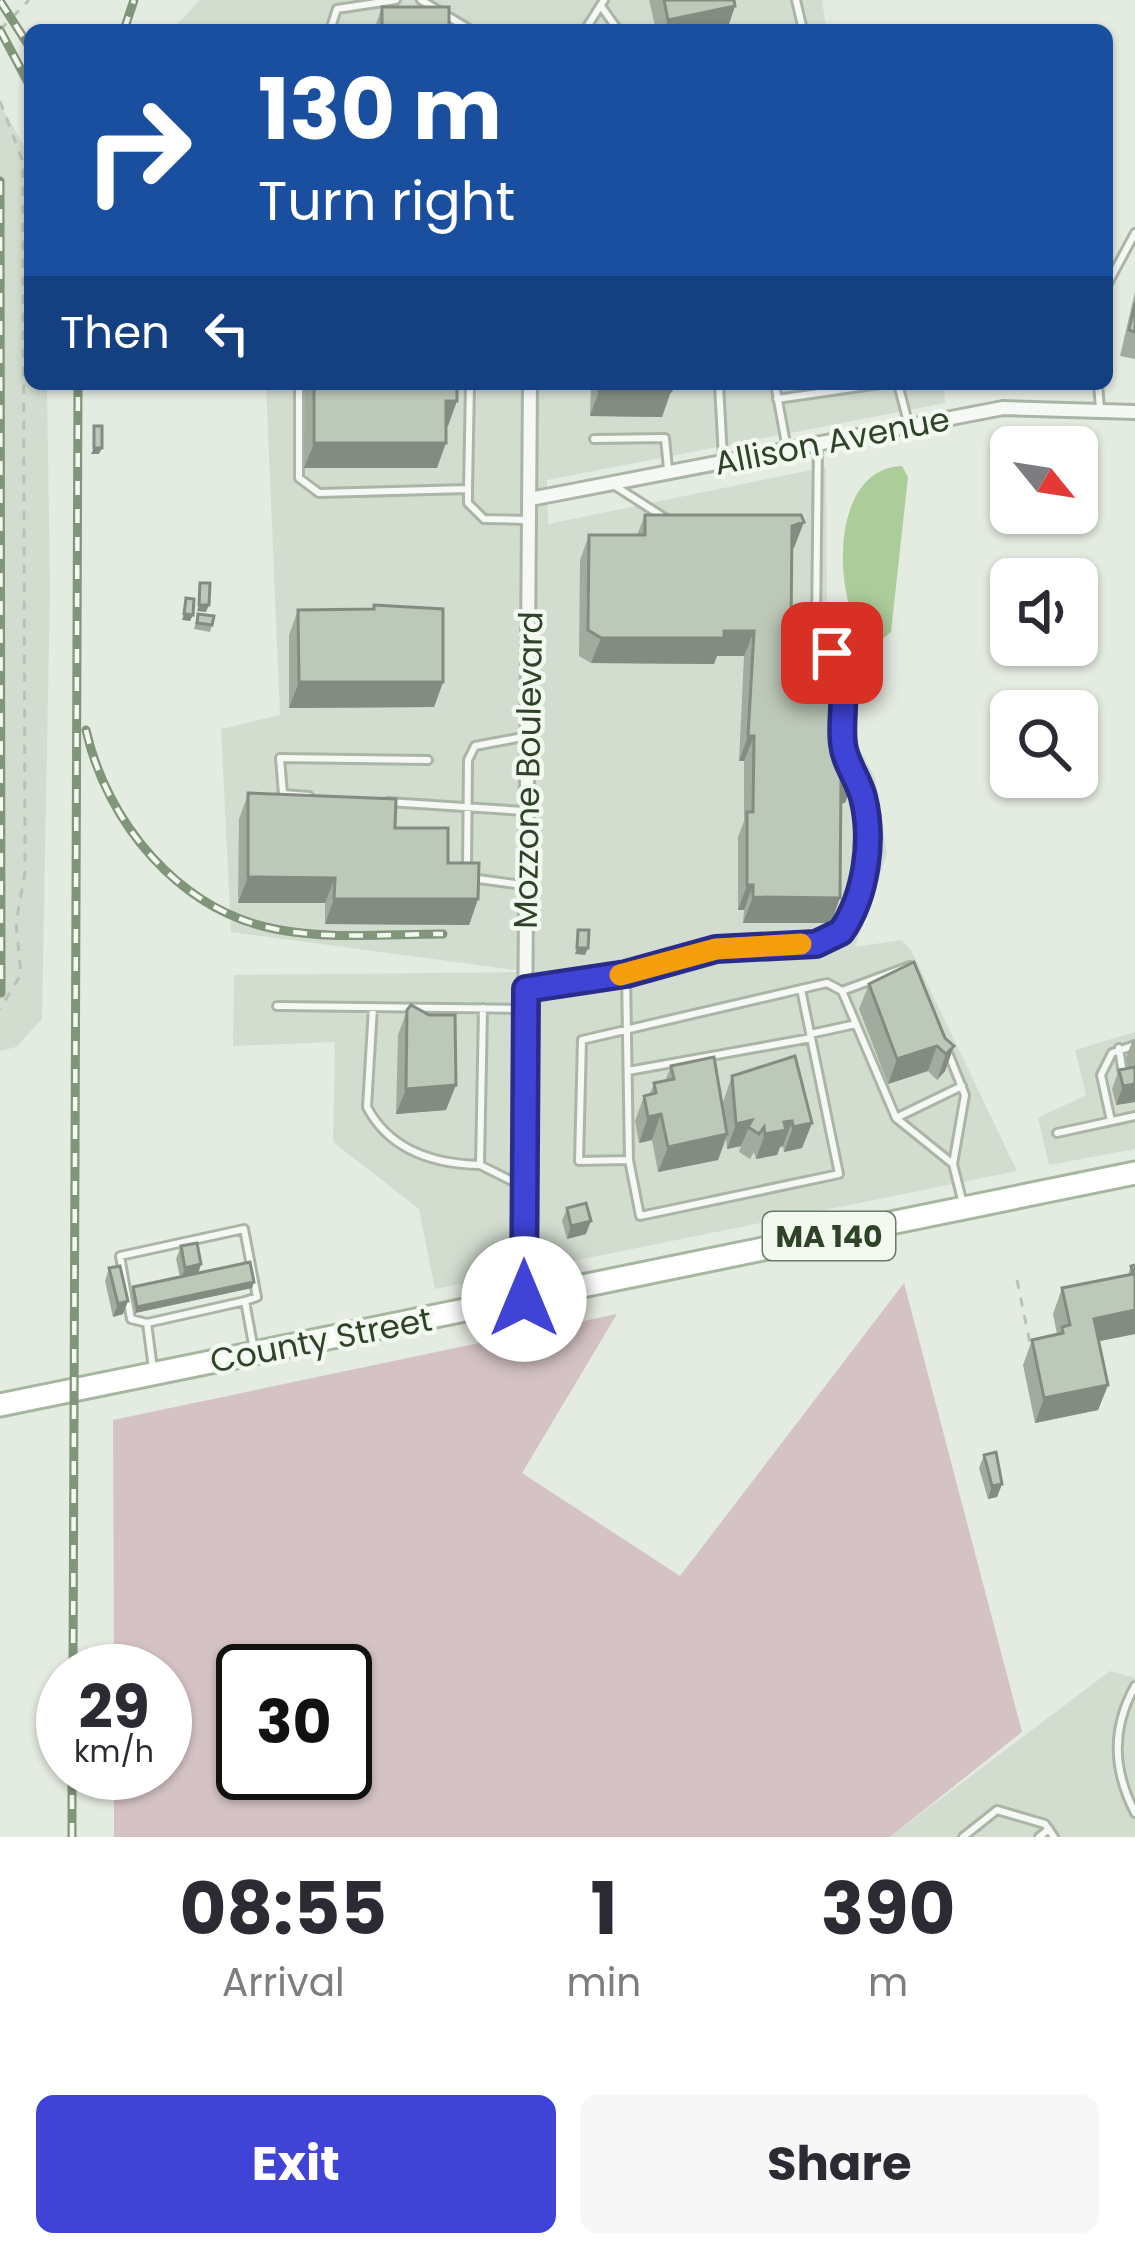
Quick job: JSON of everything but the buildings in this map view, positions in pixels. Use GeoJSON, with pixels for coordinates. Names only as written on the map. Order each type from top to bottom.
{"type":"FeatureCollection","features":[{"type":"Feature","properties":{"kind":"main road","name":"County Street"},"geometry":{"type":"LineString","coordinates":[[0,1405],[1135,1173]]}},
{"type":"Feature","properties":{"kind":"street","name":"Mozzone Boulevard"},"geometry":{"type":"LineString","coordinates":[[524,1299],[530,390]]}},
{"type":"Feature","properties":{"kind":"street","name":"Allison Avenue"},"geometry":{"type":"LineString","coordinates":[[530,499],[1003,408],[1135,412]]}},
{"type":"Feature","properties":{"kind":"lane"},"geometry":{"type":"LineString","coordinates":[[331,24],[337,9],[396,0]]}},
{"type":"Feature","properties":{"kind":"lane"},"geometry":{"type":"LineString","coordinates":[[421,0],[461,24]]}},
{"type":"Feature","properties":{"kind":"lane"},"geometry":{"type":"LineString","coordinates":[[1113,275],[1135,233]]}},
{"type":"Feature","properties":{"kind":"lane"},"geometry":{"type":"LineString","coordinates":[[299,390],[299,478],[319,494],[468,489]]}},
{"type":"Feature","properties":{"kind":"lane"},"geometry":{"type":"LineString","coordinates":[[470,390],[468,503],[484,519],[530,520]]}},
{"type":"Feature","properties":{"kind":"lane"},"geometry":{"type":"LineString","coordinates":[[719,390],[723,461]]}},
{"type":"Feature","properties":{"kind":"lane"},"geometry":{"type":"LineString","coordinates":[[776,390],[787,449]]}},
{"type":"Feature","properties":{"kind":"lane"},"geometry":{"type":"LineString","coordinates":[[777,399],[839,390]]}},
{"type":"Feature","properties":{"kind":"lane"},"geometry":{"type":"LineString","coordinates":[[900,390],[909,425]]}},
{"type":"Feature","properties":{"kind":"lane"},"geometry":{"type":"LineString","coordinates":[[1098,390],[1100,409]]}},
{"type":"Feature","properties":{"kind":"lane"},"geometry":{"type":"LineString","coordinates":[[594,439],[665,438],[668,472]]}},
{"type":"Feature","properties":{"kind":"lane"},"geometry":{"type":"LineString","coordinates":[[526,989],[626,974],[716,949],[816,944],[841,932],[856,906],[866,848],[862,796],[842,740],[843,667],[816,625],[818,442]]}},
{"type":"Feature","properties":{"kind":"lane"},"geometry":{"type":"LineString","coordinates":[[611,483],[672,523]]}},
{"type":"Feature","properties":{"kind":"lane"},"geometry":{"type":"LineString","coordinates":[[800,523],[817,522]]}},
{"type":"Feature","properties":{"kind":"lane"},"geometry":{"type":"LineString","coordinates":[[527,885],[478,879],[467,868],[466,808],[467,760],[475,746],[528,736]]}},
{"type":"Feature","properties":{"kind":"lane"},"geometry":{"type":"LineString","coordinates":[[329,797],[283,794],[280,758],[428,760]]}},
{"type":"Feature","properties":{"kind":"lane"},"geometry":{"type":"LineString","coordinates":[[375,801],[528,811]]}},
{"type":"Feature","properties":{"kind":"lane"},"geometry":{"type":"LineString","coordinates":[[842,992],[910,965],[919,985]]}},
{"type":"Feature","properties":{"kind":"lane"},"geometry":{"type":"LineString","coordinates":[[626,974],[629,1160],[640,1216],[839,1174],[801,989]]}},
{"type":"Feature","properties":{"kind":"lane"},"geometry":{"type":"LineString","coordinates":[[629,1160],[579,1161],[582,1040],[827,982],[842,992],[896,1118],[952,1164]]}},
{"type":"Feature","properties":{"kind":"lane"},"geometry":{"type":"LineString","coordinates":[[277,1006],[526,1009]]}},
{"type":"Feature","properties":{"kind":"lane"},"geometry":{"type":"LineString","coordinates":[[374,1007],[367,1107],[374,1119],[433,1164],[479,1165],[524,1188]]}},
{"type":"Feature","properties":{"kind":"lane"},"geometry":{"type":"LineString","coordinates":[[479,1165],[483,1008]]}},
{"type":"Feature","properties":{"kind":"lane"},"geometry":{"type":"LineString","coordinates":[[628,1071],[856,1024]]}},
{"type":"Feature","properties":{"kind":"lane"},"geometry":{"type":"LineString","coordinates":[[1111,1121],[1100,1075],[1119,1048],[1135,1045]]}},
{"type":"Feature","properties":{"kind":"lane"},"geometry":{"type":"LineString","coordinates":[[945,1046],[965,1095],[952,1164],[964,1208]]}},
{"type":"Feature","properties":{"kind":"lane"},"geometry":{"type":"LineString","coordinates":[[1119,1048],[1125,1087]]}},
{"type":"Feature","properties":{"kind":"lane"},"geometry":{"type":"LineString","coordinates":[[896,1118],[962,1086]]}},
{"type":"Feature","properties":{"kind":"lane"},"geometry":{"type":"LineString","coordinates":[[1057,1133],[1132,1116],[1127,1103]]}},
{"type":"Feature","properties":{"kind":"lane"},"geometry":{"type":"LineString","coordinates":[[244,1229],[256,1298],[147,1323],[130,1319],[120,1256],[244,1229]]}},
{"type":"Feature","properties":{"kind":"lane"},"geometry":{"type":"LineString","coordinates":[[245,1300],[255,1353]]}},
{"type":"Feature","properties":{"kind":"lane"},"geometry":{"type":"LineString","coordinates":[[147,1323],[154,1373]]}},
{"type":"Feature","properties":{"kind":"lane"},"geometry":{"type":"LineString","coordinates":[[1135,1686],[1117,1744],[1121,1782],[1135,1813]]}},
{"type":"Feature","properties":{"kind":"lane"},"geometry":{"type":"LineString","coordinates":[[963,1837],[997,1810],[1051,1833]]}},
{"type":"Feature","properties":{"kind":"lane"},"geometry":{"type":"LineString","coordinates":[[1039,1837],[1051,1833]]}},
{"type":"Feature","properties":{"kind":"path"},"geometry":{"type":"LineString","coordinates":[[0,30],[29,0]]}},
{"type":"Feature","properties":{"kind":"path"},"geometry":{"type":"LineString","coordinates":[[0,101],[23,162],[25,851],[16,923],[21,974],[0,1009]]}},
{"type":"Feature","properties":{"kind":"path"},"geometry":{"type":"LineString","coordinates":[[1017,1280],[1034,1359]]}},
{"type":"Feature","properties":{"kind":"shaded area"},"geometry":{"type":"Polygon","coordinates":[[[200,0],[822,0],[825,24],[178,24],[200,0]]]}},
{"type":"Feature","properties":{"kind":"shaded area"},"geometry":{"type":"Polygon","coordinates":[[[0,104],[24,146],[24,390],[47,390],[50,589],[42,1019],[16,1047],[0,1051],[0,104]]]}},
{"type":"Feature","properties":{"kind":"shaded area"},"geometry":{"type":"Polygon","coordinates":[[[266,390],[944,390],[945,403],[547,480],[548,524],[826,467],[827,604],[852,659],[853,737],[875,777],[887,854],[855,947],[901,940],[911,950],[1017,1171],[435,1289],[419,1209],[333,1142],[335,1042],[233,1046],[234,975],[531,972],[231,932],[221,729],[280,715],[266,390]]]}},
{"type":"Feature","properties":{"kind":"shaded area"},"geometry":{"type":"Polygon","coordinates":[[[902,466],[908,477],[891,632],[872,647],[859,632],[850,608],[843,548],[858,492],[876,474],[902,466]]]}},
{"type":"Feature","properties":{"kind":"shaded area"},"geometry":{"type":"Polygon","coordinates":[[[1135,1032],[1135,1149],[1049,1165],[1038,1118],[1086,1095],[1075,1050],[1135,1032]]]}},
{"type":"Feature","properties":{"kind":"shaded area"},"geometry":{"type":"Polygon","coordinates":[[[904,1283],[1022,1732],[890,1837],[114,1837],[114,1800],[192,1800],[192,1644],[114,1644],[113,1420],[617,1314],[522,1473],[680,1576],[904,1283]]]}},
{"type":"Feature","properties":{"kind":"shaded area"},"geometry":{"type":"Polygon","coordinates":[[[1110,1671],[1135,1678],[1135,1837],[890,1837],[1110,1671]]]}},
{"type":"Feature","properties":{"kind":"railway"},"geometry":{"type":"LineString","coordinates":[[126,24],[134,0]]}},
{"type":"Feature","properties":{"kind":"railway"},"geometry":{"type":"LineString","coordinates":[[0,1],[24,38]]}},
{"type":"Feature","properties":{"kind":"railway"},"geometry":{"type":"LineString","coordinates":[[0,30],[24,75]]}},
{"type":"Feature","properties":{"kind":"railway"},"geometry":{"type":"LineString","coordinates":[[0,181],[1,993]]}},
{"type":"Feature","properties":{"kind":"railway"},"geometry":{"type":"LineString","coordinates":[[73,1644],[78,390]]}},
{"type":"Feature","properties":{"kind":"railway"},"geometry":{"type":"LineString","coordinates":[[86,730],[111,798],[130,829],[152,857],[208,903],[240,919],[296,932],[443,934]]}},
{"type":"Feature","properties":{"kind":"railway"},"geometry":{"type":"LineString","coordinates":[[72,1800],[72,1837]]}},
{"type":"Feature","properties":{"kind":"slow traffic"},"geometry":{"type":"LineString","coordinates":[[620,975],[716,949],[801,944]]}},
{"type":"Feature","properties":{"kind":"route"},"geometry":{"type":"LineString","coordinates":[[524,1299],[526,989],[626,974],[716,949],[816,944],[841,932],[863,884],[866,848],[862,796],[842,740],[843,667],[832,653]]}}]}
